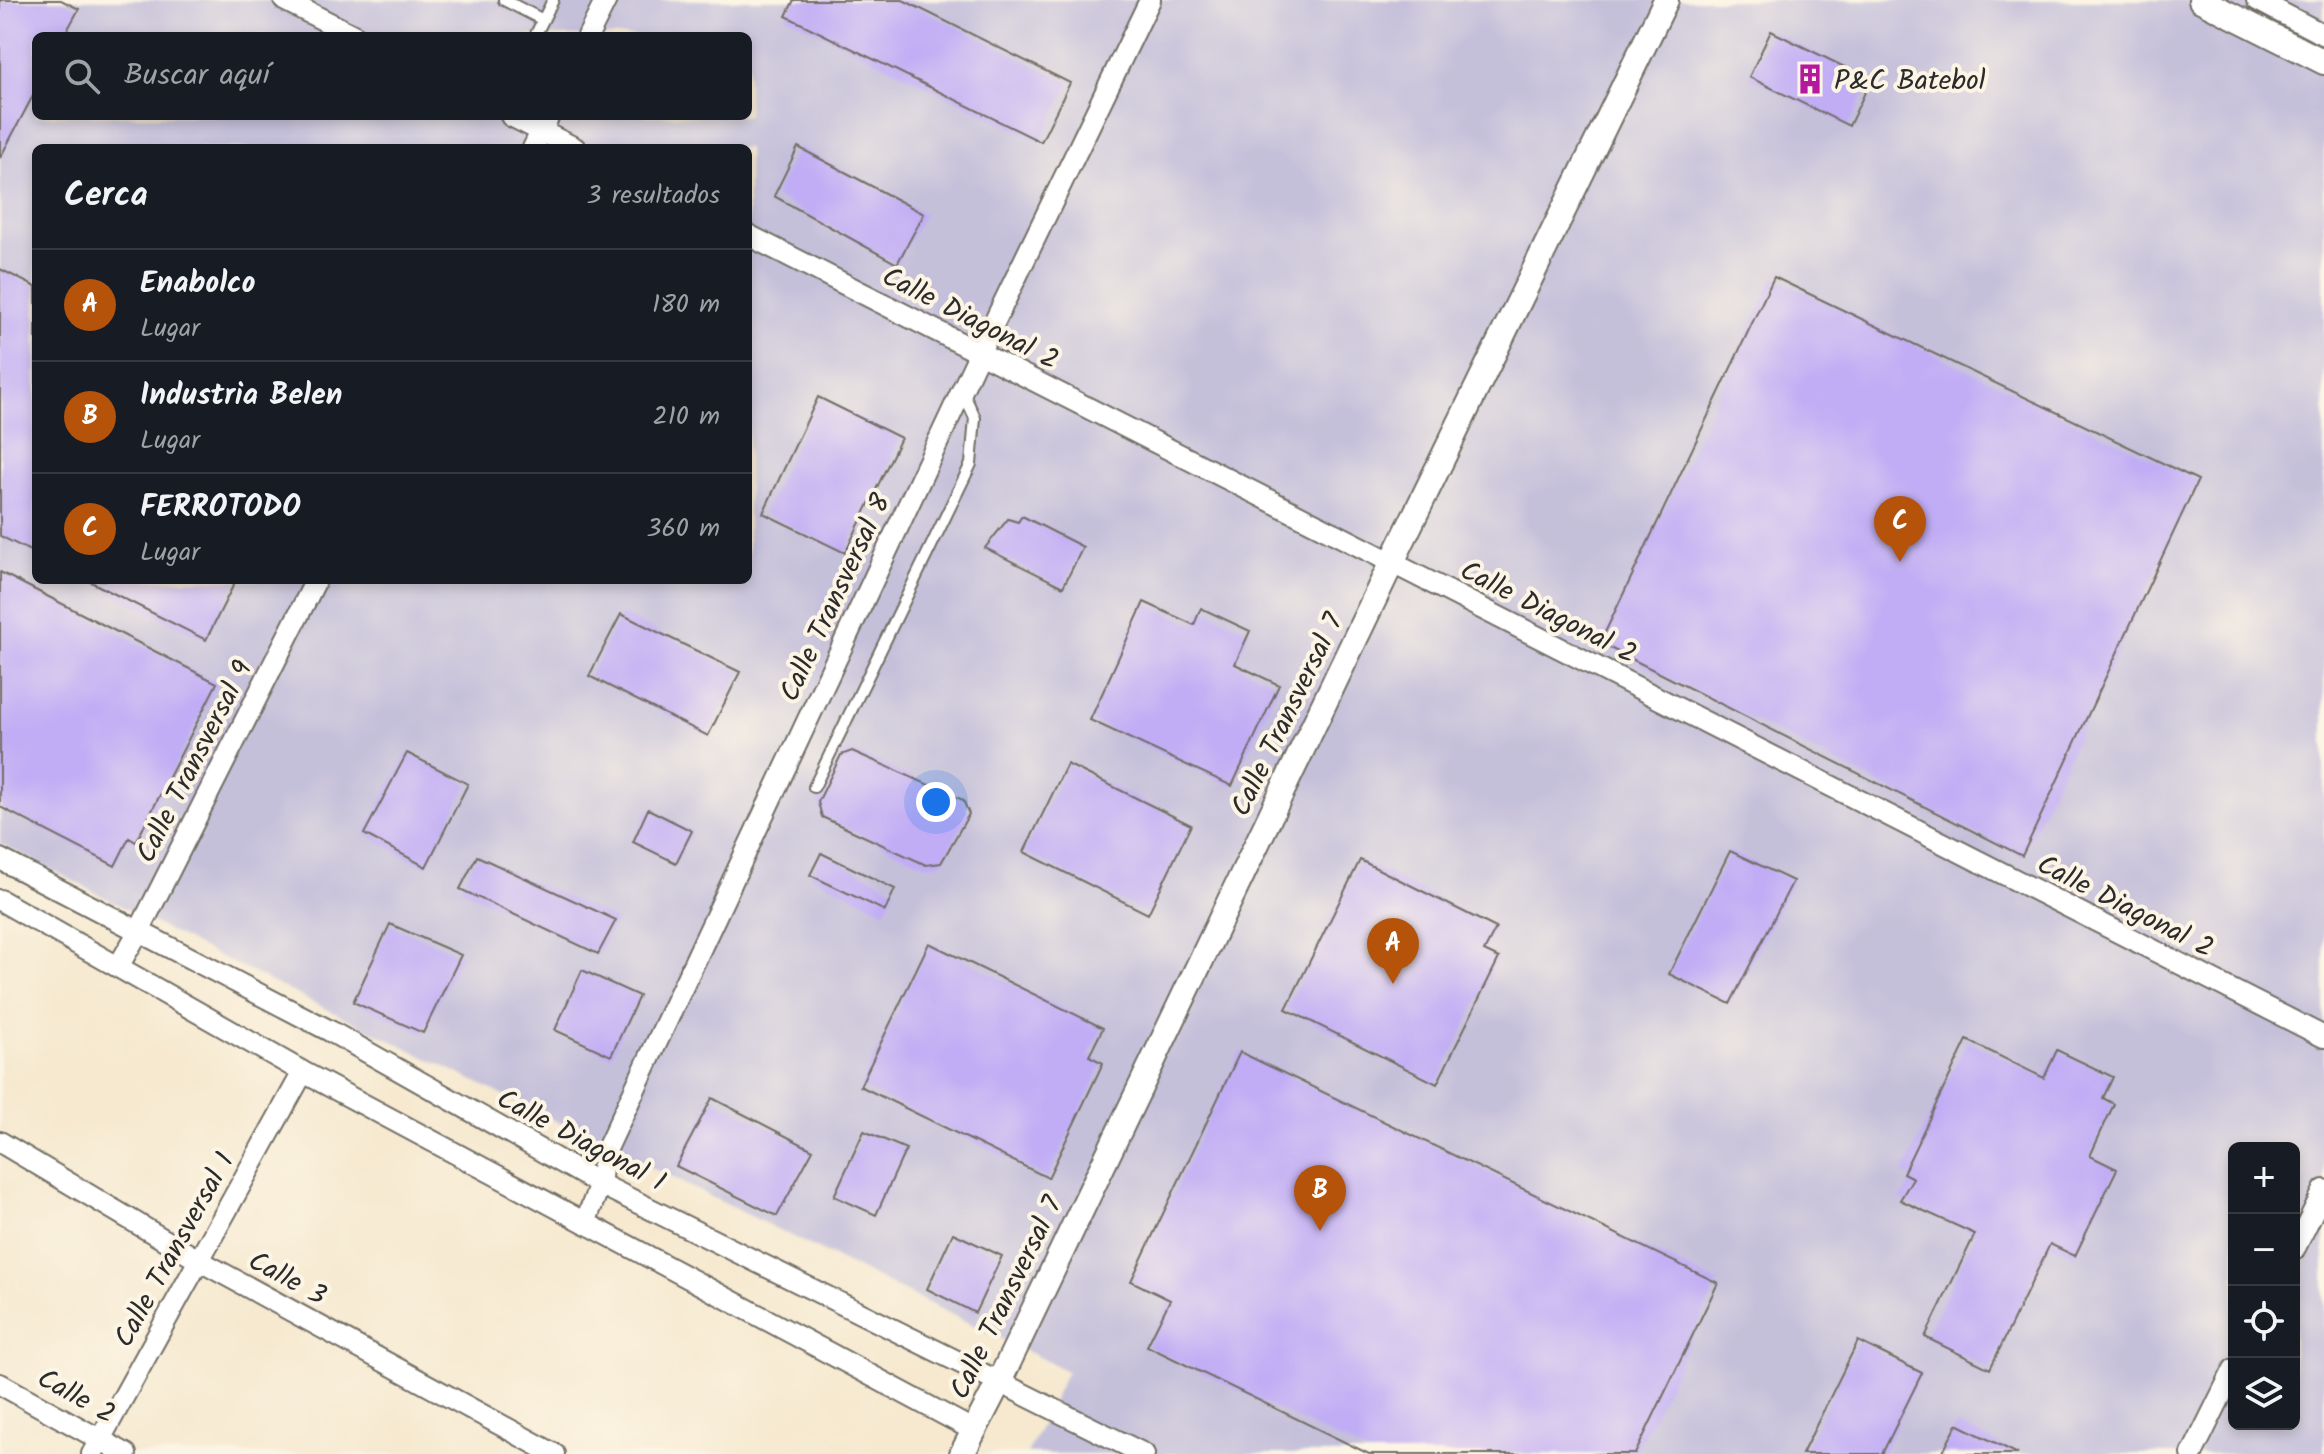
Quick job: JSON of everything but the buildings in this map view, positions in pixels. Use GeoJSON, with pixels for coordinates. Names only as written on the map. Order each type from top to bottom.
{"type":"FeatureCollection","features":[{"type":"Feature","properties":{"kind":"street"},"geometry":{"type":"LineString","coordinates":[[590,32],[606,0]]}},
{"type":"Feature","properties":{"kind":"street","name":"Calle Transversal 8"},"geometry":{"type":"LineString","coordinates":[[585,1223],[600,1184],[604,1155],[962,390],[1150,0]]}},
{"type":"Feature","properties":{"kind":"street","name":"Calle Transversal 7"},"geometry":{"type":"LineString","coordinates":[[962,1454],[1666,0]]}},
{"type":"Feature","properties":{"kind":"street"},"geometry":{"type":"LineString","coordinates":[[2201,0],[2324,62]]}},
{"type":"Feature","properties":{"kind":"street"},"geometry":{"type":"LineString","coordinates":[[2257,0],[2324,35]]}},
{"type":"Feature","properties":{"kind":"street"},"geometry":{"type":"LineString","coordinates":[[292,2],[348,32]]}},
{"type":"Feature","properties":{"kind":"street"},"geometry":{"type":"LineString","coordinates":[[518,120],[566,144]]}},
{"type":"Feature","properties":{"kind":"street","name":"Calle Diagonal 2"},"geometry":{"type":"LineString","coordinates":[[752,237],[2324,1037]]}},
{"type":"Feature","properties":{"kind":"street","name":"Calle Transversal 9"},"geometry":{"type":"LineString","coordinates":[[119,965],[314,584]]}},
{"type":"Feature","properties":{"kind":"street","name":"Calle Diagonal 1"},"geometry":{"type":"LineString","coordinates":[[0,859],[330,1031],[600,1184],[1144,1454]]}},
{"type":"Feature","properties":{"kind":"street"},"geometry":{"type":"LineString","coordinates":[[0,900],[303,1072],[973,1430]]}},
{"type":"Feature","properties":{"kind":"street","name":"Calle Transversal 1"},"geometry":{"type":"LineString","coordinates":[[96,1447],[303,1072]]}},
{"type":"Feature","properties":{"kind":"street","name":"Calle 3"},"geometry":{"type":"LineString","coordinates":[[0,1142],[200,1261],[554,1454]]}},
{"type":"Feature","properties":{"kind":"street"},"geometry":{"type":"LineString","coordinates":[[2300,1238],[2324,1190]]}},
{"type":"Feature","properties":{"kind":"street"},"geometry":{"type":"LineString","coordinates":[[2192,1454],[2228,1381]]}},
{"type":"Feature","properties":{"kind":"street","name":"Calle 2"},"geometry":{"type":"LineString","coordinates":[[0,1384],[96,1447],[126,1454]]}},
{"type":"Feature","properties":{"kind":"lane"},"geometry":{"type":"LineString","coordinates":[[504,0],[543,20]]}},
{"type":"Feature","properties":{"kind":"lane"},"geometry":{"type":"LineString","coordinates":[[537,32],[553,0]]}},
{"type":"Feature","properties":{"kind":"lane"},"geometry":{"type":"LineString","coordinates":[[814,787],[971,464],[975,418],[962,390]]}},
{"type":"Feature","properties":{"kind":"shaded area"},"geometry":{"type":"Polygon","coordinates":[[[0,0],[2324,0],[2324,1454],[1027,1454],[1067,1371],[204,949],[0,843],[0,0]]]}},
{"type":"Feature","properties":{"kind":"place","name":"P&C Batebol"},"geometry":{"type":"Point","coordinates":[1810,79]}},
{"type":"Feature","properties":{"kind":"place","name":"FERROTODO"},"geometry":{"type":"Point","coordinates":[1900,562]}},
{"type":"Feature","properties":{"kind":"place","name":"Enabolco"},"geometry":{"type":"Point","coordinates":[1393,984]}},
{"type":"Feature","properties":{"kind":"place","name":"Industria Belen"},"geometry":{"type":"Point","coordinates":[1320,1231]}}]}
